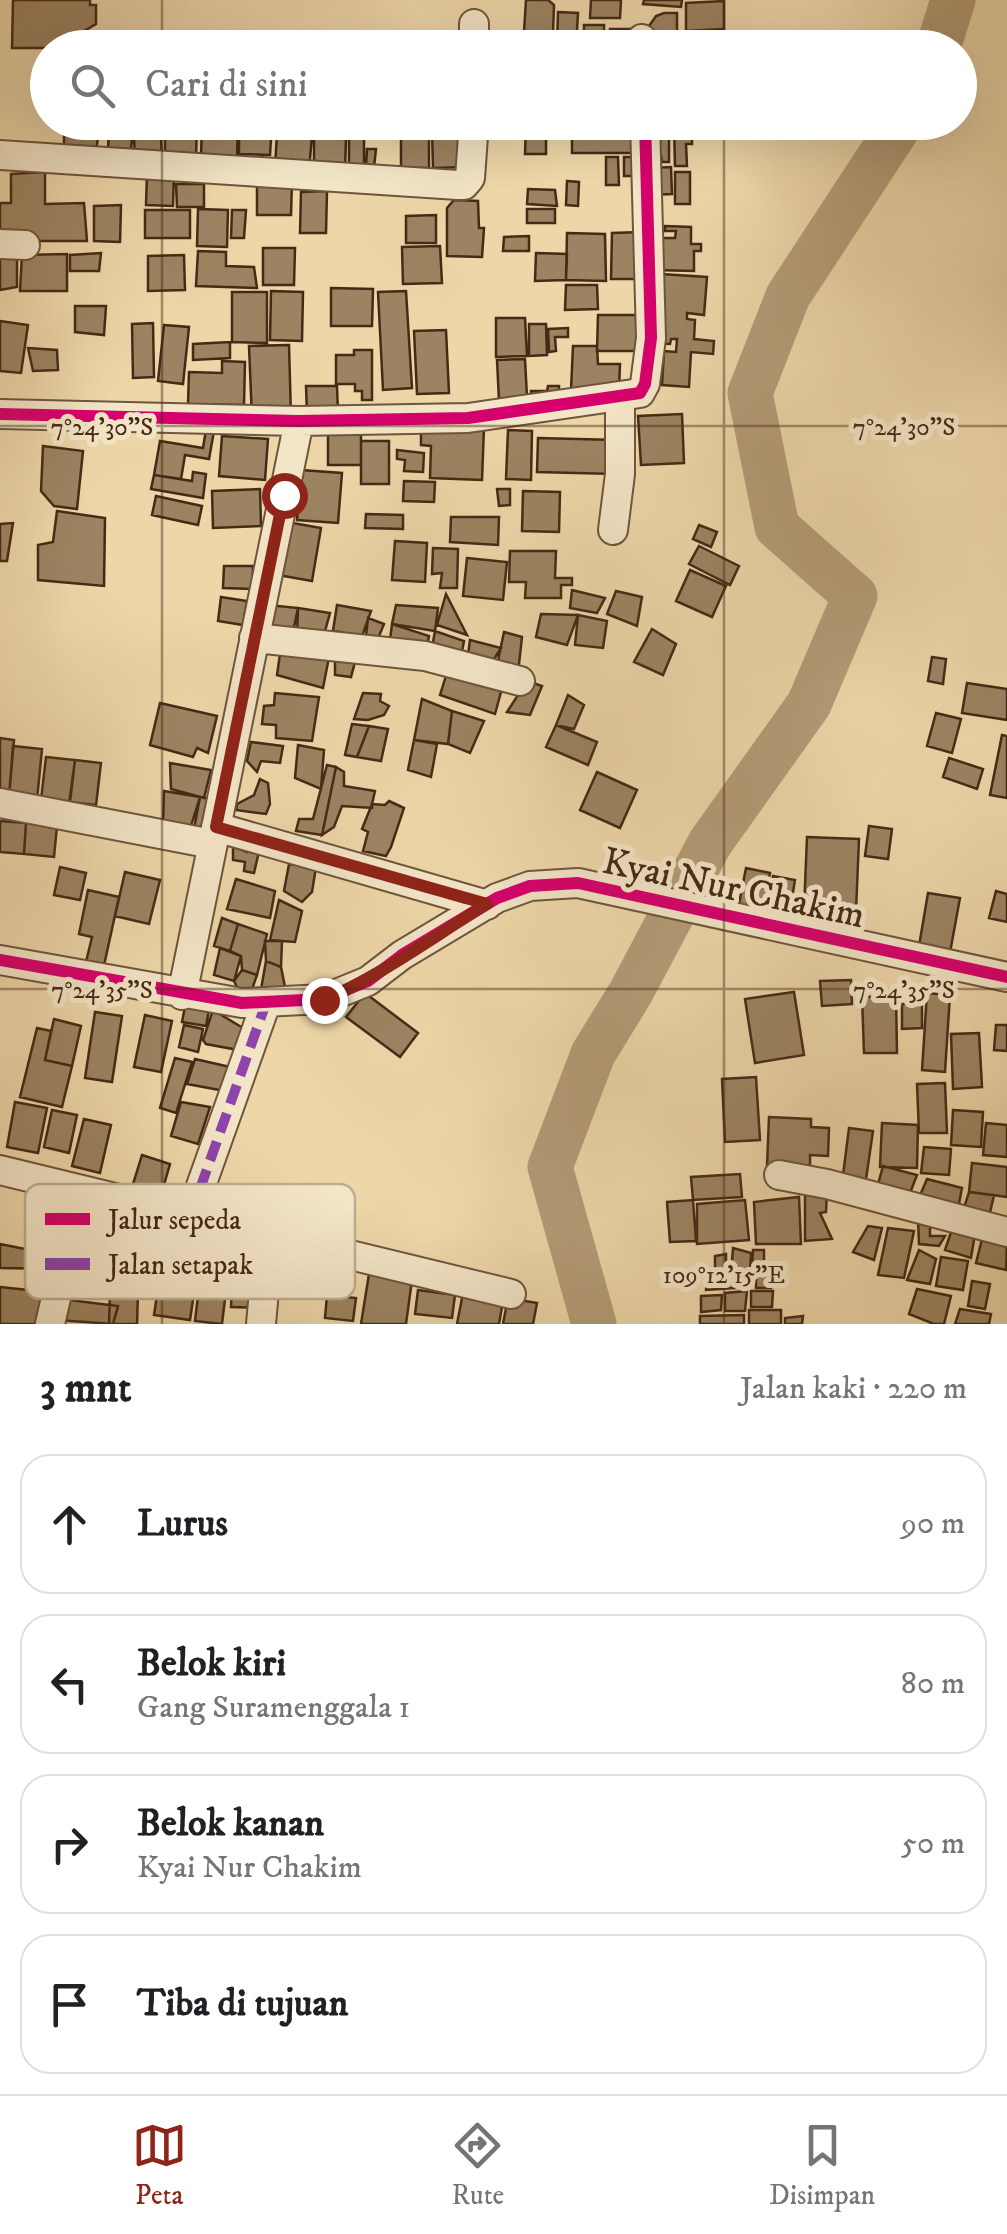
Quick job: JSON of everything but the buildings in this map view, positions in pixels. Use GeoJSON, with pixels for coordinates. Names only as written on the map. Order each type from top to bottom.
{"type":"FeatureCollection","features":[{"type":"Feature","properties":{"kind":"street"},"geometry":{"type":"LineString","coordinates":[[0,155],[458,186],[470,178],[473,140]]}},
{"type":"Feature","properties":{"kind":"street"},"geometry":{"type":"LineString","coordinates":[[0,414],[299,421],[468,418],[640,393],[645,384],[651,338],[646,140]]}},
{"type":"Feature","properties":{"kind":"street"},"geometry":{"type":"LineString","coordinates":[[613,530],[618,502],[620,398]]}},
{"type":"Feature","properties":{"kind":"street"},"geometry":{"type":"LineString","coordinates":[[182,994],[299,421]]}},
{"type":"Feature","properties":{"kind":"street"},"geometry":{"type":"LineString","coordinates":[[254,638],[424,656],[520,681]]}},
{"type":"Feature","properties":{"kind":"street"},"geometry":{"type":"LineString","coordinates":[[0,803],[214,835],[487,904]]}},
{"type":"Feature","properties":{"kind":"street","name":"Kyai Nur Chakim"},"geometry":{"type":"LineString","coordinates":[[0,960],[242,1004],[324,1000],[368,981],[402,955],[487,904],[530,886],[578,883],[1007,978]]}},
{"type":"Feature","properties":{"kind":"street"},"geometry":{"type":"LineString","coordinates":[[202,1184],[266,1003]]}},
{"type":"Feature","properties":{"kind":"street"},"geometry":{"type":"LineString","coordinates":[[0,1170],[57,1184]]}},
{"type":"Feature","properties":{"kind":"street"},"geometry":{"type":"LineString","coordinates":[[779,1175],[1007,1232]]}},
{"type":"Feature","properties":{"kind":"street"},"geometry":{"type":"LineString","coordinates":[[355,1257],[511,1294]]}},
{"type":"Feature","properties":{"kind":"street"},"geometry":{"type":"LineString","coordinates":[[50,1324],[56,1299]]}},
{"type":"Feature","properties":{"kind":"street"},"geometry":{"type":"LineString","coordinates":[[261,1324],[263,1299]]}},
{"type":"Feature","properties":{"kind":"waterway"},"geometry":{"type":"LineString","coordinates":[[944,30],[953,0]]}},
{"type":"Feature","properties":{"kind":"waterway"},"geometry":{"type":"LineString","coordinates":[[594,1324],[550,1167],[593,1054],[631,992],[710,843],[809,704],[855,596],[777,527],[750,393],[788,296],[890,140]]}},
{"type":"Feature","properties":{"kind":"marked path"},"geometry":{"type":"LineString","coordinates":[[216,827],[487,905]]}},
{"type":"Feature","properties":{"kind":"marked path"},"geometry":{"type":"LineString","coordinates":[[202,1184],[266,1003]]}},
{"type":"Feature","properties":{"kind":"cycle path"},"geometry":{"type":"LineString","coordinates":[[0,414],[299,421],[468,418],[640,393],[645,384],[651,338],[646,140]]}},
{"type":"Feature","properties":{"kind":"cycle path"},"geometry":{"type":"LineString","coordinates":[[0,960],[242,1003],[324,999],[368,981],[402,955],[497,898],[530,886],[578,883],[1007,977]]}},
{"type":"Feature","properties":{"kind":"route"},"geometry":{"type":"LineString","coordinates":[[284,495],[216,827],[487,904],[402,955],[368,981],[324,1000]]}}]}
